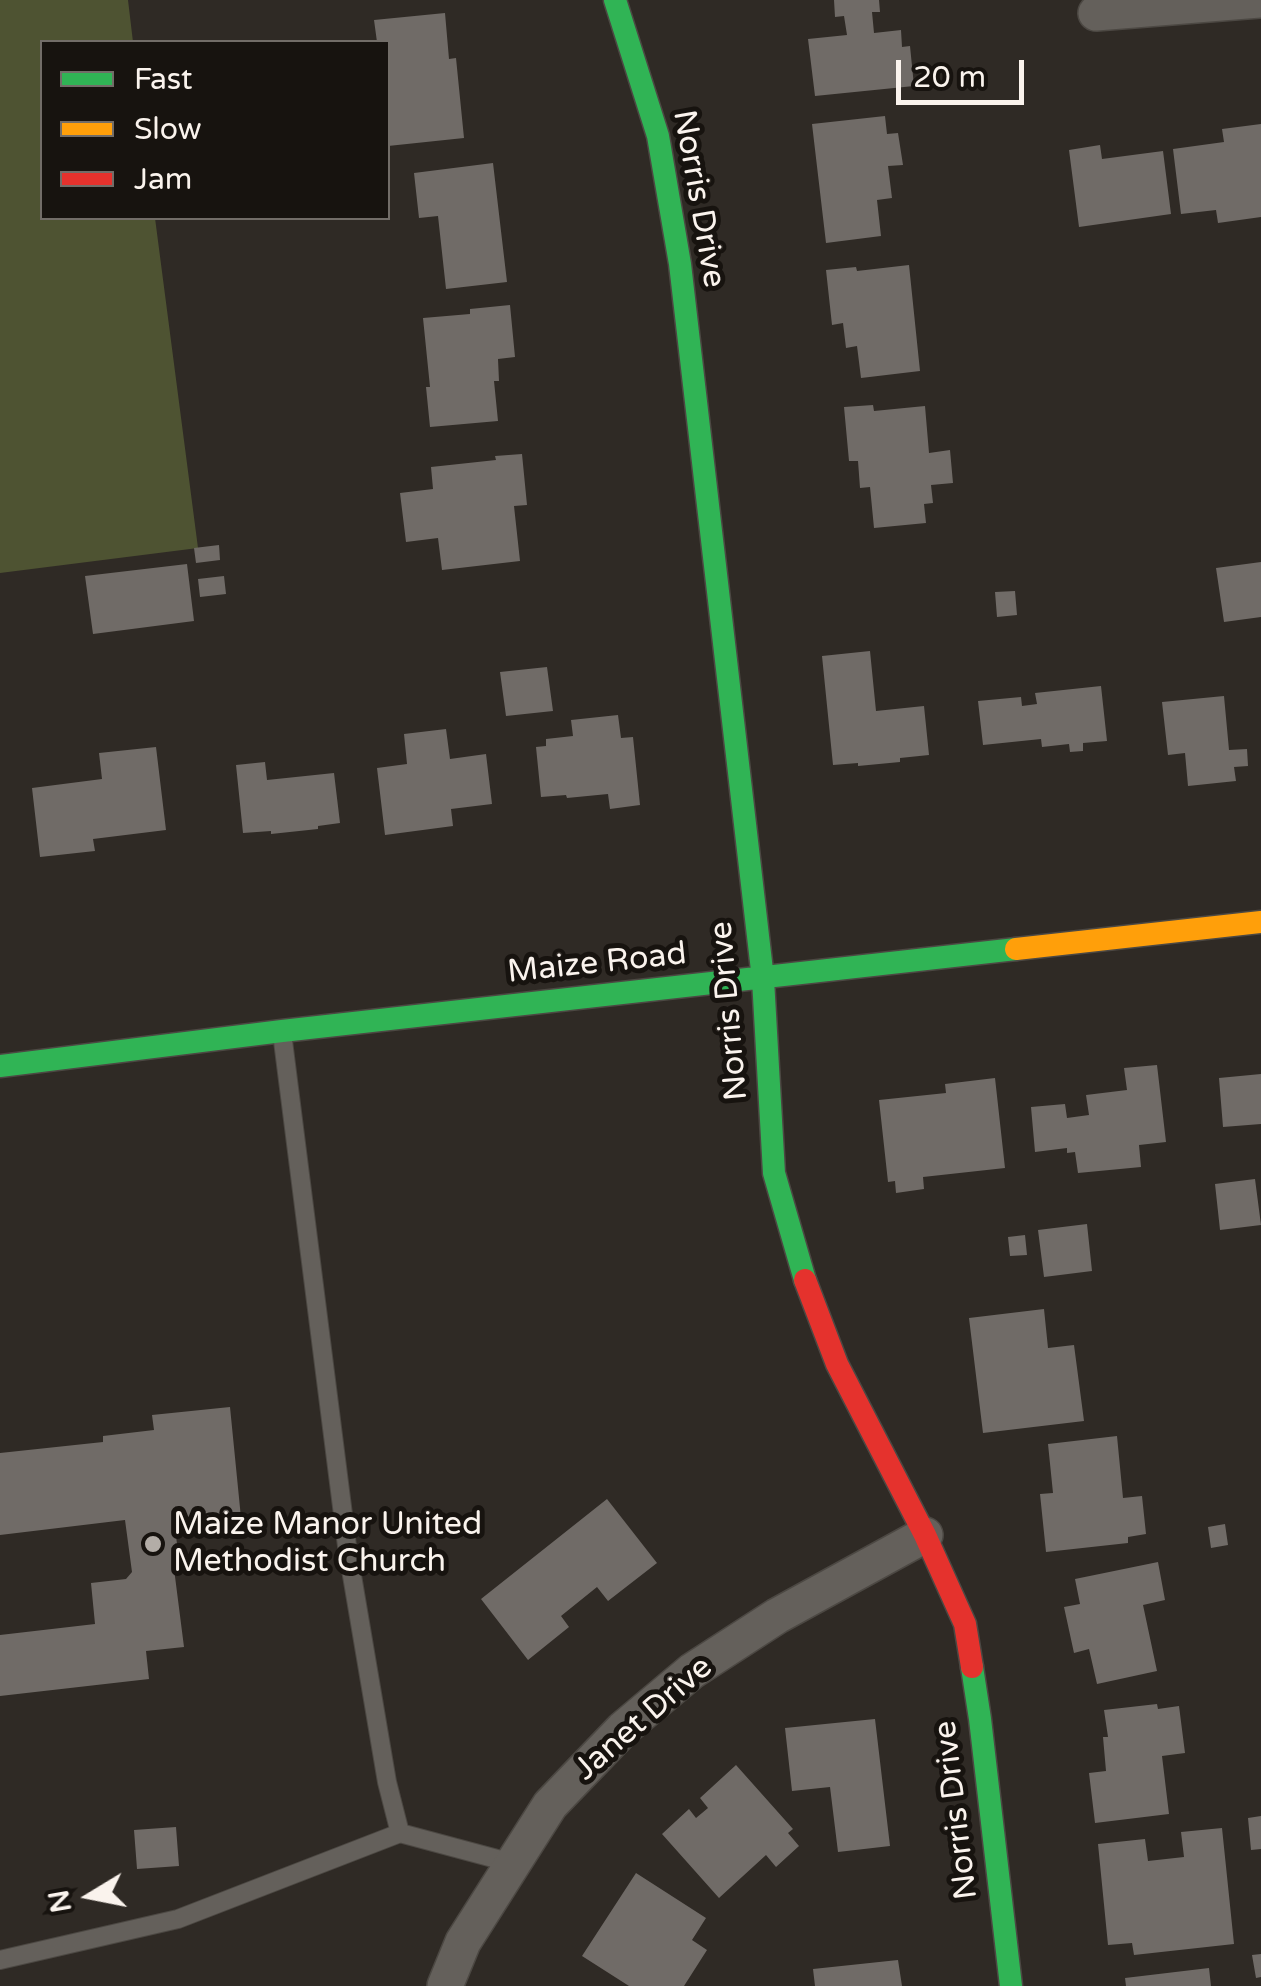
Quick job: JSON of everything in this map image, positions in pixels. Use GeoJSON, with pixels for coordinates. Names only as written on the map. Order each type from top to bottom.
{"type":"FeatureCollection","features":[{"type":"Feature","properties":{"kind":"street","name":"Norris Drive"},"geometry":{"type":"LineString","coordinates":[[615,0],[658,136],[680,264],[763,978],[774,1173],[799,1265],[838,1364],[925,1534],[965,1624],[1011,1986]]}},
{"type":"Feature","properties":{"kind":"street"},"geometry":{"type":"LineString","coordinates":[[1096,13],[1259,0]]}},
{"type":"Feature","properties":{"kind":"street","name":"Maize Road"},"geometry":{"type":"LineString","coordinates":[[0,1066],[1261,922]]}},
{"type":"Feature","properties":{"kind":"street","name":"Janet Drive"},"geometry":{"type":"LineString","coordinates":[[445,1986],[464,1942],[550,1805],[623,1729],[692,1671],[777,1616],[925,1534]]}},
{"type":"Feature","properties":{"kind":"lane"},"geometry":{"type":"LineString","coordinates":[[282,1031],[346,1546],[387,1782],[400,1833]]}},
{"type":"Feature","properties":{"kind":"lane"},"geometry":{"type":"LineString","coordinates":[[0,1960],[178,1919],[400,1833],[512,1863]]}},
{"type":"Feature","properties":{"kind":"green space"},"geometry":{"type":"Polygon","coordinates":[[[0,0],[128,0],[133,40],[40,40],[40,220],[155,220],[198,548],[0,573],[0,0]]]}},
{"type":"Feature","properties":{"kind":"building"},"geometry":{"type":"Polygon","coordinates":[[[834,0],[879,0],[880,12],[872,12],[874,33],[901,30],[902,47],[910,46],[914,86],[815,96],[808,39],[847,35],[844,16],[835,17],[834,0]]]}},
{"type":"Feature","properties":{"kind":"building"},"geometry":{"type":"Polygon","coordinates":[[[445,13],[449,59],[456,58],[464,138],[390,146],[390,40],[377,40],[374,20],[445,13]]]}},
{"type":"Feature","properties":{"kind":"building"},"geometry":{"type":"Polygon","coordinates":[[[885,116],[887,134],[898,133],[903,165],[888,166],[892,198],[877,200],[881,236],[826,243],[812,124],[885,116]]]}},
{"type":"Feature","properties":{"kind":"building"},"geometry":{"type":"Polygon","coordinates":[[[1261,124],[1261,217],[1218,223],[1216,210],[1181,214],[1173,149],[1224,142],[1222,129],[1261,124]]]}},
{"type":"Feature","properties":{"kind":"building"},"geometry":{"type":"Polygon","coordinates":[[[1100,145],[1102,159],[1163,151],[1171,214],[1079,227],[1069,150],[1100,145]]]}},
{"type":"Feature","properties":{"kind":"building"},"geometry":{"type":"Polygon","coordinates":[[[493,163],[507,282],[446,289],[438,216],[419,218],[414,173],[493,163]]]}},
{"type":"Feature","properties":{"kind":"building"},"geometry":{"type":"Polygon","coordinates":[[[909,265],[920,371],[861,378],[857,346],[846,348],[843,323],[832,325],[826,270],[909,265]]]}},
{"type":"Feature","properties":{"kind":"building"},"geometry":{"type":"Polygon","coordinates":[[[510,305],[515,357],[498,359],[499,381],[494,381],[498,421],[430,427],[423,318],[510,305]]]}},
{"type":"Feature","properties":{"kind":"building"},"geometry":{"type":"Polygon","coordinates":[[[873,405],[874,411],[925,406],[929,453],[950,450],[953,483],[931,485],[933,503],[924,504],[926,523],[874,528],[870,487],[860,488],[858,461],[849,461],[844,407],[873,405]]]}},
{"type":"Feature","properties":{"kind":"building"},"geometry":{"type":"Polygon","coordinates":[[[522,454],[527,505],[514,506],[520,561],[442,570],[438,538],[406,542],[400,493],[433,489],[431,467],[522,454]]]}},
{"type":"Feature","properties":{"kind":"building"},"geometry":{"type":"Polygon","coordinates":[[[219,545],[220,560],[196,563],[194,548],[219,545]]]}},
{"type":"Feature","properties":{"kind":"building"},"geometry":{"type":"Polygon","coordinates":[[[1261,562],[1261,617],[1224,622],[1216,568],[1261,562]]]}},
{"type":"Feature","properties":{"kind":"building"},"geometry":{"type":"Polygon","coordinates":[[[187,564],[194,621],[93,634],[85,576],[187,564]]]}},
{"type":"Feature","properties":{"kind":"building"},"geometry":{"type":"Polygon","coordinates":[[[224,576],[226,594],[200,597],[198,579],[224,576]]]}},
{"type":"Feature","properties":{"kind":"building"},"geometry":{"type":"Polygon","coordinates":[[[1015,591],[1017,615],[997,617],[995,592],[1015,591]]]}},
{"type":"Feature","properties":{"kind":"building"},"geometry":{"type":"Polygon","coordinates":[[[870,651],[876,711],[924,706],[929,755],[900,758],[900,762],[833,765],[822,656],[870,651]]]}},
{"type":"Feature","properties":{"kind":"building"},"geometry":{"type":"Polygon","coordinates":[[[547,667],[553,711],[506,716],[500,672],[547,667]]]}},
{"type":"Feature","properties":{"kind":"building"},"geometry":{"type":"Polygon","coordinates":[[[1101,686],[1107,741],[1083,743],[1083,751],[1070,752],[1069,744],[1042,747],[1041,739],[983,745],[978,701],[1021,697],[1022,706],[1037,704],[1035,693],[1101,686]]]}},
{"type":"Feature","properties":{"kind":"building"},"geometry":{"type":"Polygon","coordinates":[[[1224,696],[1229,750],[1247,749],[1248,766],[1234,767],[1236,781],[1188,786],[1185,753],[1168,755],[1162,702],[1224,696]]]}},
{"type":"Feature","properties":{"kind":"building"},"geometry":{"type":"Polygon","coordinates":[[[618,715],[621,738],[633,737],[640,805],[610,809],[608,794],[541,797],[536,747],[546,746],[546,739],[573,736],[571,720],[618,715]]]}},
{"type":"Feature","properties":{"kind":"building"},"geometry":{"type":"Polygon","coordinates":[[[446,729],[450,759],[486,754],[492,804],[451,809],[453,826],[385,835],[377,768],[407,764],[404,734],[446,729]]]}},
{"type":"Feature","properties":{"kind":"building"},"geometry":{"type":"Polygon","coordinates":[[[156,747],[166,830],[93,839],[95,851],[40,857],[32,788],[102,779],[99,753],[156,747]]]}},
{"type":"Feature","properties":{"kind":"building"},"geometry":{"type":"Polygon","coordinates":[[[265,762],[267,780],[334,773],[340,823],[271,834],[243,833],[236,765],[265,762]]]}},
{"type":"Feature","properties":{"kind":"building"},"geometry":{"type":"Polygon","coordinates":[[[1157,1065],[1166,1142],[1139,1145],[1141,1167],[1078,1173],[1075,1152],[1067,1153],[1067,1148],[1035,1152],[1031,1107],[1065,1104],[1067,1118],[1089,1115],[1086,1095],[1127,1090],[1124,1068],[1157,1065]]]}},
{"type":"Feature","properties":{"kind":"building"},"geometry":{"type":"Polygon","coordinates":[[[1261,1074],[1261,1124],[1223,1127],[1219,1078],[1261,1074]]]}},
{"type":"Feature","properties":{"kind":"building"},"geometry":{"type":"Polygon","coordinates":[[[995,1078],[1005,1168],[923,1177],[924,1189],[896,1193],[895,1181],[888,1182],[879,1100],[946,1093],[945,1084],[995,1078]]]}},
{"type":"Feature","properties":{"kind":"building"},"geometry":{"type":"Polygon","coordinates":[[[1255,1179],[1261,1225],[1220,1230],[1215,1184],[1255,1179]]]}},
{"type":"Feature","properties":{"kind":"building"},"geometry":{"type":"Polygon","coordinates":[[[1087,1224],[1092,1271],[1044,1277],[1038,1230],[1087,1224]]]}},
{"type":"Feature","properties":{"kind":"building"},"geometry":{"type":"Polygon","coordinates":[[[1025,1235],[1027,1255],[1010,1256],[1008,1237],[1025,1235]]]}},
{"type":"Feature","properties":{"kind":"building"},"geometry":{"type":"Polygon","coordinates":[[[1044,1309],[1048,1348],[1074,1345],[1084,1421],[983,1433],[969,1318],[1044,1309]]]}},
{"type":"Feature","properties":{"kind":"building","name":"Maize Manor United Methodist Church"},"geometry":{"type":"Polygon","coordinates":[[[230,1407],[242,1528],[208,1536],[176,1536],[178,1552],[172,1553],[184,1647],[146,1651],[149,1679],[0,1696],[0,1635],[95,1624],[91,1583],[126,1579],[132,1572],[125,1520],[0,1535],[0,1453],[103,1442],[103,1436],[154,1430],[152,1415],[230,1407]]]}},
{"type":"Feature","properties":{"kind":"building"},"geometry":{"type":"Polygon","coordinates":[[[1117,1436],[1123,1498],[1142,1496],[1146,1534],[1128,1537],[1128,1543],[1046,1552],[1040,1494],[1053,1493],[1048,1444],[1117,1436]]]}},
{"type":"Feature","properties":{"kind":"building"},"geometry":{"type":"Polygon","coordinates":[[[607,1499],[657,1563],[608,1601],[597,1587],[561,1616],[569,1627],[528,1660],[481,1599],[607,1499]]]}},
{"type":"Feature","properties":{"kind":"building"},"geometry":{"type":"Polygon","coordinates":[[[1225,1524],[1228,1545],[1211,1548],[1208,1527],[1225,1524]]]}},
{"type":"Feature","properties":{"kind":"building"},"geometry":{"type":"Polygon","coordinates":[[[1158,1562],[1165,1600],[1143,1605],[1157,1671],[1097,1684],[1089,1649],[1074,1653],[1064,1607],[1080,1604],[1075,1579],[1158,1562]]]}},
{"type":"Feature","properties":{"kind":"building"},"geometry":{"type":"Polygon","coordinates":[[[1157,1704],[1158,1709],[1179,1706],[1185,1753],[1162,1756],[1169,1814],[1095,1823],[1089,1773],[1106,1771],[1103,1737],[1108,1737],[1104,1710],[1157,1704]]]}},
{"type":"Feature","properties":{"kind":"building"},"geometry":{"type":"Polygon","coordinates":[[[875,1719],[890,1846],[838,1852],[830,1787],[792,1791],[785,1728],[875,1719]]]}},
{"type":"Feature","properties":{"kind":"building"},"geometry":{"type":"Polygon","coordinates":[[[736,1765],[793,1829],[788,1833],[799,1846],[776,1867],[766,1855],[719,1898],[662,1834],[689,1809],[696,1818],[708,1808],[700,1798],[736,1765]]]}},
{"type":"Feature","properties":{"kind":"building"},"geometry":{"type":"Polygon","coordinates":[[[1261,1816],[1261,1849],[1251,1850],[1248,1818],[1261,1816]]]}},
{"type":"Feature","properties":{"kind":"building"},"geometry":{"type":"Polygon","coordinates":[[[176,1827],[179,1866],[137,1869],[134,1830],[176,1827]]]}},
{"type":"Feature","properties":{"kind":"building"},"geometry":{"type":"Polygon","coordinates":[[[1222,1828],[1234,1944],[1134,1955],[1132,1943],[1108,1945],[1098,1844],[1145,1839],[1148,1861],[1184,1857],[1181,1832],[1222,1828]]]}},
{"type":"Feature","properties":{"kind":"building"},"geometry":{"type":"Polygon","coordinates":[[[636,1873],[706,1918],[692,1940],[707,1950],[684,1986],[629,1986],[582,1956],[636,1873]]]}},
{"type":"Feature","properties":{"kind":"building"},"geometry":{"type":"Polygon","coordinates":[[[1261,1954],[1261,1977],[1256,1978],[1252,1955],[1261,1954]]]}},
{"type":"Feature","properties":{"kind":"building"},"geometry":{"type":"Polygon","coordinates":[[[898,1960],[902,1986],[815,1986],[813,1969],[898,1960]]]}},
{"type":"Feature","properties":{"kind":"building"},"geometry":{"type":"Polygon","coordinates":[[[1209,1968],[1211,1986],[1126,1986],[1125,1978],[1209,1968]]]}},
{"type":"Feature","properties":{"kind":"traffic: fast"},"geometry":{"type":"LineString","coordinates":[[615,0],[658,136],[680,264],[763,979],[774,1173],[805,1280]]}},
{"type":"Feature","properties":{"kind":"traffic: fast"},"geometry":{"type":"LineString","coordinates":[[0,1066],[1016,949]]}},
{"type":"Feature","properties":{"kind":"traffic: fast"},"geometry":{"type":"LineString","coordinates":[[972,1667],[1011,1986]]}},
{"type":"Feature","properties":{"kind":"traffic: slow"},"geometry":{"type":"LineString","coordinates":[[1016,949],[1261,922]]}},
{"type":"Feature","properties":{"kind":"traffic: jam"},"geometry":{"type":"LineString","coordinates":[[805,1280],[837,1364],[925,1535],[965,1624],[972,1667]]}},
{"type":"Feature","properties":{"kind":"place","name":"Maize Manor United Methodist Church"},"geometry":{"type":"Point","coordinates":[153,1544]}}]}
